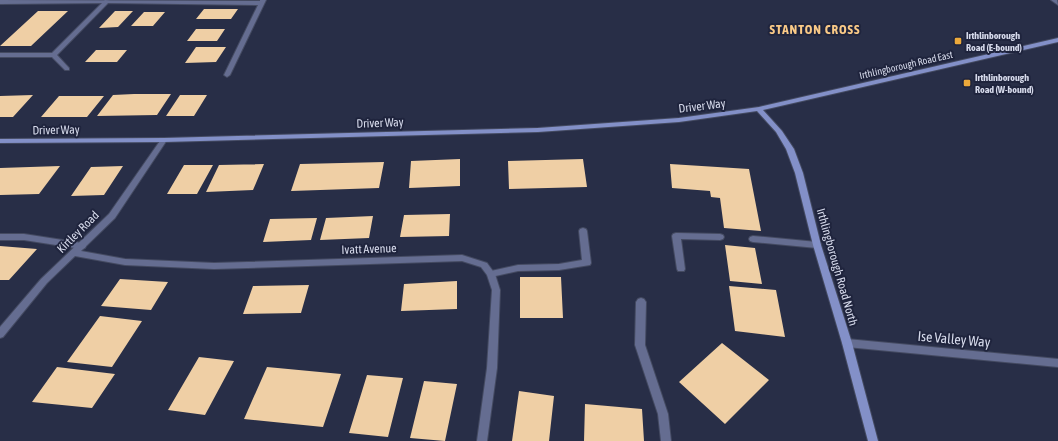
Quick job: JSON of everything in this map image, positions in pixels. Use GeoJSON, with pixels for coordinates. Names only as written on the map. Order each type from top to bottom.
{"type":"FeatureCollection","features":[{"type":"Feature","properties":{"kind":"main road","name":"Irthlingborough Road East"},"geometry":{"type":"LineString","coordinates":[[759,109],[1058,40]]}},
{"type":"Feature","properties":{"kind":"main road","name":"Driver Way"},"geometry":{"type":"LineString","coordinates":[[0,141],[164,140],[538,130],[679,120],[759,109]]}},
{"type":"Feature","properties":{"kind":"main road","name":"Irthlingborough Road North"},"geometry":{"type":"LineString","coordinates":[[759,109],[780,131],[790,149],[799,173],[817,245],[847,343],[872,441]]}},
{"type":"Feature","properties":{"kind":"street"},"geometry":{"type":"LineString","coordinates":[[1054,0],[1058,2]]}},
{"type":"Feature","properties":{"kind":"street"},"geometry":{"type":"LineString","coordinates":[[0,55],[54,55],[107,1]]}},
{"type":"Feature","properties":{"kind":"street"},"geometry":{"type":"LineString","coordinates":[[0,2],[262,2],[227,75]]}},
{"type":"Feature","properties":{"kind":"street"},"geometry":{"type":"LineString","coordinates":[[54,55],[67,69]]}},
{"type":"Feature","properties":{"kind":"street","name":"Kirtley Road"},"geometry":{"type":"LineString","coordinates":[[0,334],[44,281],[112,216],[164,140]]}},
{"type":"Feature","properties":{"kind":"street"},"geometry":{"type":"LineString","coordinates":[[482,441],[492,353],[496,290],[491,274],[518,268],[559,268],[587,263],[582,232]]}},
{"type":"Feature","properties":{"kind":"street"},"geometry":{"type":"LineString","coordinates":[[681,269],[676,236],[720,237]]}},
{"type":"Feature","properties":{"kind":"street"},"geometry":{"type":"LineString","coordinates":[[0,237],[24,237],[82,246]]}},
{"type":"Feature","properties":{"kind":"street"},"geometry":{"type":"LineString","coordinates":[[753,239],[817,245]]}},
{"type":"Feature","properties":{"kind":"street","name":"Ivatt Avenue"},"geometry":{"type":"LineString","coordinates":[[75,253],[125,262],[214,266],[462,258],[484,265],[491,274]]}},
{"type":"Feature","properties":{"kind":"street"},"geometry":{"type":"LineString","coordinates":[[641,302],[640,345],[663,414],[666,441]]}},
{"type":"Feature","properties":{"kind":"street","name":"Ise Valley Way"},"geometry":{"type":"LineString","coordinates":[[847,343],[1058,363]]}},
{"type":"Feature","properties":{"kind":"building"},"geometry":{"type":"Polygon","coordinates":[[[204,9],[238,9],[231,19],[196,19],[204,9]]]}},
{"type":"Feature","properties":{"kind":"building"},"geometry":{"type":"Polygon","coordinates":[[[38,11],[68,11],[31,46],[0,46],[38,11]]]}},
{"type":"Feature","properties":{"kind":"building"},"geometry":{"type":"Polygon","coordinates":[[[115,11],[133,11],[118,27],[99,28],[115,11]]]}},
{"type":"Feature","properties":{"kind":"building"},"geometry":{"type":"Polygon","coordinates":[[[144,12],[165,12],[153,26],[131,26],[144,12]]]}},
{"type":"Feature","properties":{"kind":"building"},"geometry":{"type":"Polygon","coordinates":[[[196,29],[225,29],[217,41],[187,41],[196,29]]]}},
{"type":"Feature","properties":{"kind":"building"},"geometry":{"type":"Polygon","coordinates":[[[196,47],[226,47],[216,62],[185,63],[196,47]]]}},
{"type":"Feature","properties":{"kind":"building"},"geometry":{"type":"Polygon","coordinates":[[[96,50],[127,50],[117,62],[85,62],[96,50]]]}},
{"type":"Feature","properties":{"kind":"building"},"geometry":{"type":"Polygon","coordinates":[[[171,94],[157,115],[97,116],[113,95],[171,94]]]}},
{"type":"Feature","properties":{"kind":"building"},"geometry":{"type":"Polygon","coordinates":[[[33,95],[13,117],[0,117],[0,96],[33,95]]]}},
{"type":"Feature","properties":{"kind":"building"},"geometry":{"type":"Polygon","coordinates":[[[180,95],[207,95],[194,116],[166,116],[180,95]]]}},
{"type":"Feature","properties":{"kind":"building"},"geometry":{"type":"Polygon","coordinates":[[[59,96],[104,96],[87,117],[41,117],[59,96]]]}},
{"type":"Feature","properties":{"kind":"building"},"geometry":{"type":"Polygon","coordinates":[[[460,159],[460,186],[409,188],[411,161],[460,159]]]}},
{"type":"Feature","properties":{"kind":"building"},"geometry":{"type":"Polygon","coordinates":[[[583,159],[587,187],[509,189],[508,161],[583,159]]]}},
{"type":"Feature","properties":{"kind":"building"},"geometry":{"type":"Polygon","coordinates":[[[384,162],[379,188],[291,191],[300,164],[384,162]]]}},
{"type":"Feature","properties":{"kind":"building"},"geometry":{"type":"Polygon","coordinates":[[[264,164],[253,190],[206,192],[219,165],[264,164]]]}},
{"type":"Feature","properties":{"kind":"building"},"geometry":{"type":"Polygon","coordinates":[[[670,164],[749,169],[761,231],[724,228],[720,198],[711,197],[710,191],[672,188],[670,164]]]}},
{"type":"Feature","properties":{"kind":"building"},"geometry":{"type":"Polygon","coordinates":[[[184,165],[213,165],[197,194],[167,194],[184,165]]]}},
{"type":"Feature","properties":{"kind":"building"},"geometry":{"type":"Polygon","coordinates":[[[60,166],[39,194],[0,195],[0,168],[60,166]]]}},
{"type":"Feature","properties":{"kind":"building"},"geometry":{"type":"Polygon","coordinates":[[[123,166],[104,195],[71,196],[91,167],[123,166]]]}},
{"type":"Feature","properties":{"kind":"building"},"geometry":{"type":"Polygon","coordinates":[[[450,214],[449,236],[400,237],[404,215],[450,214]]]}},
{"type":"Feature","properties":{"kind":"building"},"geometry":{"type":"Polygon","coordinates":[[[373,216],[369,238],[320,240],[326,218],[373,216]]]}},
{"type":"Feature","properties":{"kind":"building"},"geometry":{"type":"Polygon","coordinates":[[[317,218],[311,240],[263,242],[270,219],[317,218]]]}},
{"type":"Feature","properties":{"kind":"building"},"geometry":{"type":"Polygon","coordinates":[[[725,245],[755,248],[762,284],[730,281],[725,245]]]}},
{"type":"Feature","properties":{"kind":"building"},"geometry":{"type":"Polygon","coordinates":[[[0,246],[37,249],[9,280],[0,280],[0,246]]]}},
{"type":"Feature","properties":{"kind":"building"},"geometry":{"type":"Polygon","coordinates":[[[520,277],[561,277],[563,318],[520,318],[520,277]]]}},
{"type":"Feature","properties":{"kind":"building"},"geometry":{"type":"Polygon","coordinates":[[[120,279],[168,282],[151,310],[101,306],[120,279]]]}},
{"type":"Feature","properties":{"kind":"building"},"geometry":{"type":"Polygon","coordinates":[[[457,281],[457,309],[401,311],[404,284],[457,281]]]}},
{"type":"Feature","properties":{"kind":"building"},"geometry":{"type":"Polygon","coordinates":[[[309,285],[301,313],[243,314],[253,286],[309,285]]]}},
{"type":"Feature","properties":{"kind":"building"},"geometry":{"type":"Polygon","coordinates":[[[729,286],[776,290],[785,337],[735,331],[729,286]]]}},
{"type":"Feature","properties":{"kind":"building"},"geometry":{"type":"Polygon","coordinates":[[[100,316],[142,321],[112,367],[67,362],[100,316]]]}},
{"type":"Feature","properties":{"kind":"building"},"geometry":{"type":"Polygon","coordinates":[[[722,343],[769,380],[725,424],[679,382],[722,343]]]}},
{"type":"Feature","properties":{"kind":"building"},"geometry":{"type":"Polygon","coordinates":[[[199,357],[234,361],[205,415],[168,410],[199,357]]]}},
{"type":"Feature","properties":{"kind":"building"},"geometry":{"type":"Polygon","coordinates":[[[57,367],[115,374],[92,408],[32,402],[57,367]]]}},
{"type":"Feature","properties":{"kind":"building"},"geometry":{"type":"Polygon","coordinates":[[[267,367],[341,374],[323,427],[244,419],[267,367]]]}},
{"type":"Feature","properties":{"kind":"building"},"geometry":{"type":"Polygon","coordinates":[[[367,375],[403,378],[388,437],[349,433],[367,375]]]}},
{"type":"Feature","properties":{"kind":"building"},"geometry":{"type":"Polygon","coordinates":[[[424,381],[457,384],[445,441],[410,438],[424,381]]]}},
{"type":"Feature","properties":{"kind":"building"},"geometry":{"type":"Polygon","coordinates":[[[519,391],[554,396],[549,441],[512,441],[519,391]]]}},
{"type":"Feature","properties":{"kind":"building"},"geometry":{"type":"Polygon","coordinates":[[[585,404],[642,409],[644,441],[584,441],[585,404]]]}},
{"type":"Feature","properties":{"kind":"place","name":"Irthlinborough Road (E-bound)"},"geometry":{"type":"Point","coordinates":[958,41]}},
{"type":"Feature","properties":{"kind":"place","name":"Irthlinborough Road (W-bound)"},"geometry":{"type":"Point","coordinates":[967,83]}},
{"type":"Feature","properties":{"kind":"district","name":"STANTON CROSS"},"geometry":{"type":"Point","coordinates":[815,29]}}]}
